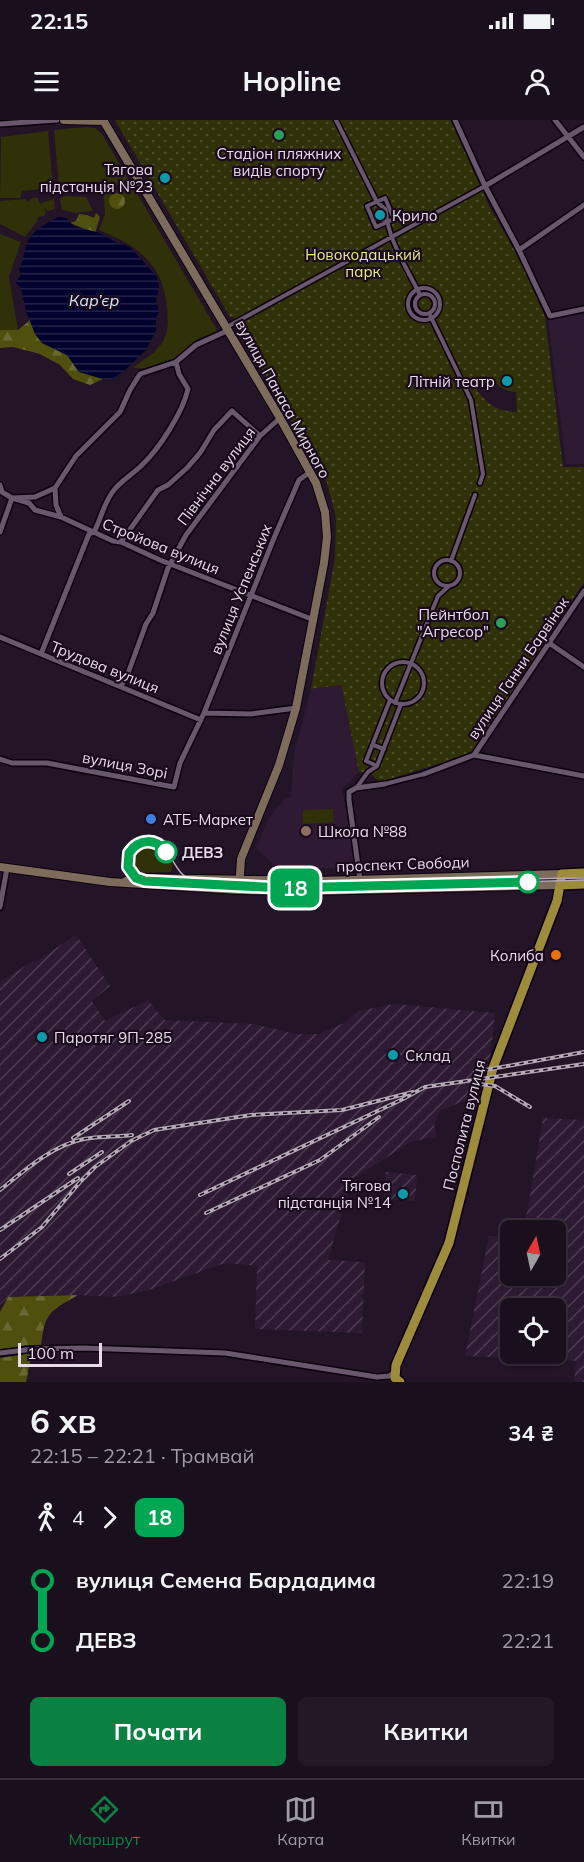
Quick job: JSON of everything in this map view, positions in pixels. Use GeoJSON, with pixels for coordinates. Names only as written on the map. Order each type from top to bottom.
{"type":"FeatureCollection","features":[{"type":"Feature","properties":{"kind":"highway","name":"проспект Свободи"},"geometry":{"type":"LineString","coordinates":[[562,874],[584,872]]}},
{"type":"Feature","properties":{"kind":"highway","name":"Посполита вулиця"},"geometry":{"type":"LineString","coordinates":[[394,1373],[448,1243],[490,1077],[557,902],[562,874]]}},
{"type":"Feature","properties":{"kind":"highway","name":"проспект Свободи"},"geometry":{"type":"LineString","coordinates":[[560,885],[583,884]]}},
{"type":"Feature","properties":{"kind":"highway"},"geometry":{"type":"LineString","coordinates":[[394,1373],[394,1378],[400,1382]]}},
{"type":"Feature","properties":{"kind":"main road"},"geometry":{"type":"LineString","coordinates":[[64,120],[104,121]]}},
{"type":"Feature","properties":{"kind":"main road","name":"вулиця Панаса Мирного"},"geometry":{"type":"LineString","coordinates":[[104,121],[310,472],[321,497],[327,527],[324,563],[296,708],[279,765],[241,858],[239,890]]}},
{"type":"Feature","properties":{"kind":"main road","name":"проспект Свободи"},"geometry":{"type":"LineString","coordinates":[[4,867],[115,883],[239,890],[309,891],[560,885]]}},
{"type":"Feature","properties":{"kind":"main road","name":"проспект Свободи"},"geometry":{"type":"LineString","coordinates":[[115,883],[141,878],[360,880],[562,874]]}},
{"type":"Feature","properties":{"kind":"street"},"geometry":{"type":"LineString","coordinates":[[0,124],[57,120]]}},
{"type":"Feature","properties":{"kind":"street"},"geometry":{"type":"LineString","coordinates":[[336,120],[376,202],[386,210],[392,237],[420,295]]}},
{"type":"Feature","properties":{"kind":"street"},"geometry":{"type":"LineString","coordinates":[[455,120],[550,316],[584,309]]}},
{"type":"Feature","properties":{"kind":"street"},"geometry":{"type":"LineString","coordinates":[[555,120],[584,157]]}},
{"type":"Feature","properties":{"kind":"street"},"geometry":{"type":"LineString","coordinates":[[0,532],[12,498],[35,497],[55,488],[76,456],[120,412],[140,375],[176,362],[196,345],[485,186],[584,127]]}},
{"type":"Feature","properties":{"kind":"street"},"geometry":{"type":"LineString","coordinates":[[385,198],[394,219],[376,227],[367,206],[376,202],[385,198]]}},
{"type":"Feature","properties":{"kind":"street"},"geometry":{"type":"LineString","coordinates":[[376,202],[376,214],[387,222]]}},
{"type":"Feature","properties":{"kind":"street"},"geometry":{"type":"LineString","coordinates":[[519,250],[584,205]]}},
{"type":"Feature","properties":{"kind":"street"},"geometry":{"type":"LineString","coordinates":[[418,289],[432,289],[439,297],[441,303],[439,311],[432,318],[426,320],[417,318],[410,311],[408,305],[410,297],[418,289]]}},
{"type":"Feature","properties":{"kind":"street"},"geometry":{"type":"LineString","coordinates":[[415,308],[415,300],[420,295],[427,294],[434,299]]}},
{"type":"Feature","properties":{"kind":"street"},"geometry":{"type":"LineString","coordinates":[[434,299],[439,297]]}},
{"type":"Feature","properties":{"kind":"street"},"geometry":{"type":"LineString","coordinates":[[415,308],[421,313],[429,313],[434,308],[434,299]]}},
{"type":"Feature","properties":{"kind":"street"},"geometry":{"type":"LineString","coordinates":[[410,311],[415,308]]}},
{"type":"Feature","properties":{"kind":"street"},"geometry":{"type":"LineString","coordinates":[[429,313],[471,400],[483,474],[480,483]]}},
{"type":"Feature","properties":{"kind":"street"},"geometry":{"type":"LineString","coordinates":[[41,654],[88,534],[94,532],[113,491],[145,463],[183,406],[188,389],[179,374],[176,362]]}},
{"type":"Feature","properties":{"kind":"street"},"geometry":{"type":"LineString","coordinates":[[122,542],[158,490],[168,485],[187,468],[200,453],[214,430],[232,411],[260,436]]}},
{"type":"Feature","properties":{"kind":"street","name":"Північна вулиця"},"geometry":{"type":"LineString","coordinates":[[121,686],[153,613],[161,586],[186,535],[260,436],[280,418]]}},
{"type":"Feature","properties":{"kind":"street","name":"вулиця Успенських"},"geometry":{"type":"LineString","coordinates":[[201,720],[299,480],[310,472]]}},
{"type":"Feature","properties":{"kind":"street","name":"Стройова вулиця"},"geometry":{"type":"LineString","coordinates":[[0,485],[2,492],[29,503],[35,510],[61,517],[113,541],[122,542],[314,620]]}},
{"type":"Feature","properties":{"kind":"street"},"geometry":{"type":"LineString","coordinates":[[55,488],[56,505],[61,517]]}},
{"type":"Feature","properties":{"kind":"street"},"geometry":{"type":"LineString","coordinates":[[451,561],[475,495]]}},
{"type":"Feature","properties":{"kind":"street"},"geometry":{"type":"LineString","coordinates":[[395,703],[438,596],[455,583],[460,574],[459,567],[451,561],[445,560],[436,565],[434,572],[438,596]]}},
{"type":"Feature","properties":{"kind":"street"},"geometry":{"type":"LineString","coordinates":[[437,581],[449,586]]}},
{"type":"Feature","properties":{"kind":"street","name":"вулиця Ганни Барвінок"},"geometry":{"type":"LineString","coordinates":[[356,788],[385,784],[424,774],[474,755],[584,591]]}},
{"type":"Feature","properties":{"kind":"street","name":"Трудова вулиця"},"geometry":{"type":"LineString","coordinates":[[0,637],[201,720]]}},
{"type":"Feature","properties":{"kind":"street"},"geometry":{"type":"LineString","coordinates":[[549,643],[584,667]]}},
{"type":"Feature","properties":{"kind":"street"},"geometry":{"type":"LineString","coordinates":[[414,655],[424,681],[420,696],[411,703],[395,703],[390,700],[382,686],[384,676],[390,667],[409,660],[414,655]]}},
{"type":"Feature","properties":{"kind":"street"},"geometry":{"type":"LineString","coordinates":[[400,663],[411,664],[420,671]]}},
{"type":"Feature","properties":{"kind":"street"},"geometry":{"type":"LineString","coordinates":[[368,772],[366,762],[390,700]]}},
{"type":"Feature","properties":{"kind":"street"},"geometry":{"type":"LineString","coordinates":[[360,880],[348,800],[349,792],[356,788],[368,772],[377,766],[401,704]]}},
{"type":"Feature","properties":{"kind":"street"},"geometry":{"type":"LineString","coordinates":[[204,713],[251,714],[296,708]]}},
{"type":"Feature","properties":{"kind":"street","name":"вулиця Зорі"},"geometry":{"type":"LineString","coordinates":[[0,759],[12,763],[47,764],[174,787],[180,763],[201,720]]}},
{"type":"Feature","properties":{"kind":"street"},"geometry":{"type":"LineString","coordinates":[[373,745],[384,749]]}},
{"type":"Feature","properties":{"kind":"street"},"geometry":{"type":"LineString","coordinates":[[474,755],[584,776]]}},
{"type":"Feature","properties":{"kind":"street"},"geometry":{"type":"LineString","coordinates":[[366,762],[377,766]]}},
{"type":"Feature","properties":{"kind":"street"},"geometry":{"type":"LineString","coordinates":[[0,907],[4,867]]}},
{"type":"Feature","properties":{"kind":"street"},"geometry":{"type":"LineString","coordinates":[[583,884],[584,872]]}},
{"type":"Feature","properties":{"kind":"street"},"geometry":{"type":"LineString","coordinates":[[0,1353],[44,1348],[196,1351],[225,1353],[377,1377],[394,1373]]}},
{"type":"Feature","properties":{"kind":"shaded area"},"geometry":{"type":"Polygon","coordinates":[[[584,314],[584,464],[566,464],[548,320],[584,314]]]}},
{"type":"Feature","properties":{"kind":"shaded area"},"geometry":{"type":"Polygon","coordinates":[[[341,685],[359,772],[342,789],[357,868],[278,869],[256,848],[267,821],[285,798],[291,797],[294,754],[311,689],[341,685]]]}},
{"type":"Feature","properties":{"kind":"shaded area"},"geometry":{"type":"Polygon","coordinates":[[[76,935],[110,986],[92,1001],[105,1021],[148,1000],[164,1020],[254,1024],[296,1034],[320,1034],[344,1023],[358,1011],[394,1004],[495,1013],[490,1059],[477,1096],[441,1110],[434,1125],[437,1136],[411,1142],[351,1180],[328,1260],[365,1262],[362,1333],[255,1329],[257,1266],[241,1264],[222,1264],[149,1290],[117,1297],[78,1295],[8,1297],[0,1305],[0,982],[76,935]]]}},
{"type":"Feature","properties":{"kind":"shaded area"},"geometry":{"type":"Polygon","coordinates":[[[543,1118],[584,1120],[584,1382],[574,1382],[576,1361],[566,1361],[566,1298],[500,1298],[500,1358],[465,1356],[489,1236],[500,1237],[500,1286],[566,1286],[566,1220],[526,1220],[543,1118]]]}},
{"type":"Feature","properties":{"kind":"shaded area"},"geometry":{"type":"Polygon","coordinates":[[[386,1172],[417,1175],[415,1201],[384,1199],[386,1172]]]}},
{"type":"Feature","properties":{"kind":"green space","name":"Новокодацький парк"},"geometry":{"type":"Polygon","coordinates":[[[115,120],[451,120],[489,206],[521,262],[545,317],[563,467],[584,467],[584,582],[473,753],[380,782],[368,772],[359,772],[341,685],[311,689],[335,558],[336,517],[327,483],[250,348],[250,343],[233,317],[230,317],[115,120]],[[493,380],[476,389],[485,400],[494,406],[517,412],[516,392],[500,387],[493,380]]]}},
{"type":"Feature","properties":{"kind":"green space"},"geometry":{"type":"Polygon","coordinates":[[[95,128],[102,134],[131,184],[59,187],[54,130],[95,128]]]}},
{"type":"Feature","properties":{"kind":"green space"},"geometry":{"type":"Polygon","coordinates":[[[48,131],[53,188],[22,191],[20,198],[0,198],[1,137],[48,131]]]}},
{"type":"Feature","properties":{"kind":"green space"},"geometry":{"type":"Polygon","coordinates":[[[103,190],[135,190],[217,330],[217,333],[198,339],[174,362],[151,368],[133,368],[150,356],[165,337],[168,321],[165,293],[154,268],[146,258],[125,242],[99,230],[105,214],[103,190]]]}},
{"type":"Feature","properties":{"kind":"green space"},"geometry":{"type":"Polygon","coordinates":[[[117,193],[123,195],[125,201],[123,207],[117,209],[111,207],[109,201],[111,195],[117,193]]]}},
{"type":"Feature","properties":{"kind":"green space"},"geometry":{"type":"Polygon","coordinates":[[[86,197],[93,211],[76,213],[62,210],[60,198],[86,197]]]}},
{"type":"Feature","properties":{"kind":"green space"},"geometry":{"type":"Polygon","coordinates":[[[32,198],[38,198],[39,202],[43,206],[41,203],[54,199],[55,209],[48,211],[44,207],[46,212],[44,216],[38,217],[25,237],[0,224],[0,201],[26,199],[28,202],[32,198]]]}},
{"type":"Feature","properties":{"kind":"green space"},"geometry":{"type":"Polygon","coordinates":[[[96,213],[100,217],[95,233],[70,223],[76,221],[79,214],[94,218],[96,213]]]}},
{"type":"Feature","properties":{"kind":"green space"},"geometry":{"type":"Polygon","coordinates":[[[0,234],[21,242],[9,277],[18,330],[0,330],[0,234]]]}},
{"type":"Feature","properties":{"kind":"green space"},"geometry":{"type":"Polygon","coordinates":[[[30,320],[35,334],[42,343],[67,355],[79,372],[103,379],[90,385],[73,379],[60,365],[40,354],[13,347],[0,348],[0,330],[18,330],[30,320]]]}},
{"type":"Feature","properties":{"kind":"green space"},"geometry":{"type":"Polygon","coordinates":[[[333,809],[334,822],[303,824],[303,810],[333,809]]]}},
{"type":"Feature","properties":{"kind":"green space"},"geometry":{"type":"Polygon","coordinates":[[[147,842],[160,847],[165,852],[173,864],[171,872],[133,873],[129,863],[131,854],[141,844],[147,842]]]}},
{"type":"Feature","properties":{"kind":"green space"},"geometry":{"type":"Polygon","coordinates":[[[78,1295],[50,1314],[44,1326],[41,1346],[27,1345],[0,1350],[0,1312],[8,1297],[78,1295]]]}},
{"type":"Feature","properties":{"kind":"green space"},"geometry":{"type":"Polygon","coordinates":[[[32,1353],[26,1382],[0,1382],[0,1358],[32,1353]]]}},
{"type":"Feature","properties":{"kind":"water","name":"Кар’єр"},"geometry":{"type":"Polygon","coordinates":[[[59,217],[66,218],[74,226],[100,233],[131,248],[157,277],[159,286],[156,302],[159,312],[156,318],[156,330],[146,350],[112,379],[103,379],[79,372],[67,355],[42,343],[35,334],[26,311],[21,288],[16,283],[21,274],[19,269],[30,238],[43,226],[59,217]]]}},
{"type":"Feature","properties":{"kind":"tram line"},"geometry":{"type":"LineString","coordinates":[[584,878],[320,884],[201,882],[192,880],[181,873],[161,845],[146,841],[132,848],[128,863],[135,877],[145,881],[298,888],[584,880]]}},
{"type":"Feature","properties":{"kind":"tram line","name":"18"},"geometry":{"type":"LineString","coordinates":[[166,852],[155,842],[146,841],[136,844],[129,853],[128,867],[136,878],[145,881],[283,888],[528,882]]}},
{"type":"Feature","properties":{"kind":"railway"},"geometry":{"type":"LineString","coordinates":[[475,1072],[584,1052]]}},
{"type":"Feature","properties":{"kind":"railway"},"geometry":{"type":"LineString","coordinates":[[200,1195],[425,1087],[584,1064]]}},
{"type":"Feature","properties":{"kind":"railway"},"geometry":{"type":"LineString","coordinates":[[479,1084],[495,1086],[530,1107]]}},
{"type":"Feature","properties":{"kind":"railway"},"geometry":{"type":"LineString","coordinates":[[0,1259],[42,1227],[95,1167],[131,1141],[154,1130],[251,1115],[342,1110],[413,1092]]}},
{"type":"Feature","properties":{"kind":"railway"},"geometry":{"type":"LineString","coordinates":[[73,1138],[129,1101]]}},
{"type":"Feature","properties":{"kind":"railway"},"geometry":{"type":"LineString","coordinates":[[206,1213],[320,1160],[379,1117]]}},
{"type":"Feature","properties":{"kind":"railway"},"geometry":{"type":"LineString","coordinates":[[0,1190],[40,1159],[61,1147],[90,1138],[132,1135]]}},
{"type":"Feature","properties":{"kind":"railway"},"geometry":{"type":"LineString","coordinates":[[69,1174],[102,1152]]}},
{"type":"Feature","properties":{"kind":"railway"},"geometry":{"type":"LineString","coordinates":[[0,1230],[78,1178]]}},
{"type":"Feature","properties":{"kind":"place","name":"Стадіон пляжних видів спорту"},"geometry":{"type":"Point","coordinates":[279,135]}},
{"type":"Feature","properties":{"kind":"place","name":"Тягова пiдстанцiя №23"},"geometry":{"type":"Point","coordinates":[165,178]}},
{"type":"Feature","properties":{"kind":"place","name":"Крило"},"geometry":{"type":"Point","coordinates":[380,215]}},
{"type":"Feature","properties":{"kind":"place","name":"Лiтнiй театр"},"geometry":{"type":"Point","coordinates":[507,381]}},
{"type":"Feature","properties":{"kind":"place","name":"Пейнтбол \"Агресор\""},"geometry":{"type":"Point","coordinates":[501,623]}},
{"type":"Feature","properties":{"kind":"place","name":"АТБ-Маркет"},"geometry":{"type":"Point","coordinates":[151,819]}},
{"type":"Feature","properties":{"kind":"place","name":"Школа №88"},"geometry":{"type":"Point","coordinates":[306,831]}},
{"type":"Feature","properties":{"kind":"place","name":"ДЕВЗ"},"geometry":{"type":"Point","coordinates":[166,852]}},
{"type":"Feature","properties":{"kind":"place","name":"Колиба"},"geometry":{"type":"Point","coordinates":[556,955]}},
{"type":"Feature","properties":{"kind":"place","name":"Паротяг 9П-285"},"geometry":{"type":"Point","coordinates":[42,1037]}},
{"type":"Feature","properties":{"kind":"place","name":"Склад"},"geometry":{"type":"Point","coordinates":[393,1055]}},
{"type":"Feature","properties":{"kind":"place","name":"Тягова пiдстанцiя №14"},"geometry":{"type":"Point","coordinates":[403,1194]}}]}
